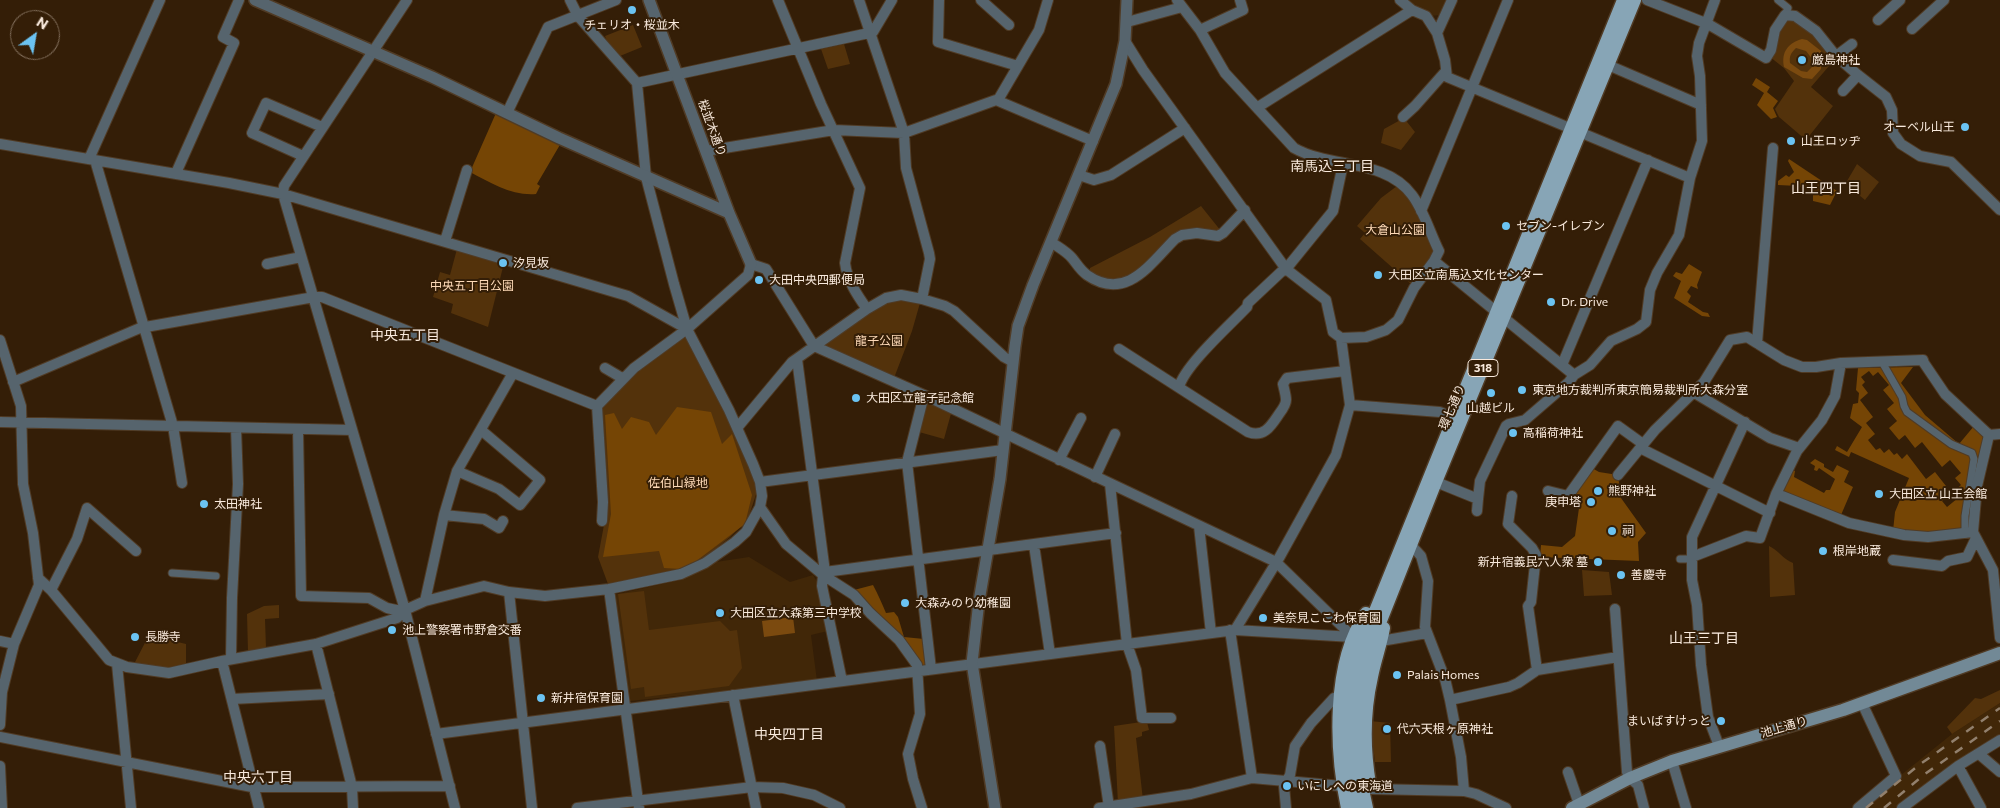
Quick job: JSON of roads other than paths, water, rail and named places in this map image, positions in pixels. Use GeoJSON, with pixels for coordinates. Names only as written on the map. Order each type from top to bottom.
{"type":"FeatureCollection","features":[{"type":"Feature","properties":{"kind":"main road","name":"環七通り"},"geometry":{"type":"LineString","coordinates":[[1357,808],[1347,728],[1350,692],[1355,667],[1366,631],[1411,545],[1500,314],[1576,130],[1623,0]]}},
{"type":"Feature","properties":{"kind":"main road","name":"環七通り"},"geometry":{"type":"LineString","coordinates":[[1576,130],[1608,65],[1635,0]]}},
{"type":"Feature","properties":{"kind":"main road","name":"環七通り"},"geometry":{"type":"LineString","coordinates":[[1367,808],[1352,757],[1364,667],[1382,602],[1452,417],[1500,314]]}},
{"type":"Feature","properties":{"kind":"main road"},"geometry":{"type":"LineString","coordinates":[[1347,808],[1342,786],[1338,741],[1340,696],[1353,637],[1361,621],[1382,602]]}},
{"type":"Feature","properties":{"kind":"main road"},"geometry":{"type":"LineString","coordinates":[[1375,808],[1370,789],[1366,752],[1366,714],[1381,641],[1382,602]]}},
{"type":"Feature","properties":{"kind":"main road","name":"池上通り"},"geometry":{"type":"LineString","coordinates":[[1575,806],[1630,778],[1672,761],[1862,703],[2000,653]]}},
{"type":"Feature","properties":{"kind":"street"},"geometry":{"type":"LineString","coordinates":[[160,0],[92,159],[173,426],[182,483]]}},
{"type":"Feature","properties":{"kind":"street"},"geometry":{"type":"LineString","coordinates":[[176,173],[234,43],[223,38],[240,0]]}},
{"type":"Feature","properties":{"kind":"street"},"geometry":{"type":"LineString","coordinates":[[255,0],[373,51],[559,138],[729,213]]}},
{"type":"Feature","properties":{"kind":"street"},"geometry":{"type":"LineString","coordinates":[[407,0],[303,156],[284,186],[284,194],[405,610],[455,808]]}},
{"type":"Feature","properties":{"kind":"street"},"geometry":{"type":"LineString","coordinates":[[298,429],[301,596],[369,598],[387,608],[401,612],[425,601],[484,586],[509,592],[545,596],[609,589],[681,574],[705,563],[746,532],[760,507],[762,496],[760,482],[737,428],[687,329],[646,177],[637,83],[578,16],[570,0]]}},
{"type":"Feature","properties":{"kind":"street"},"geometry":{"type":"LineString","coordinates":[[507,113],[548,27],[616,0]]}},
{"type":"Feature","properties":{"kind":"street","name":"桜並木通り"},"geometry":{"type":"LineString","coordinates":[[649,0],[729,213],[751,264]]}},
{"type":"Feature","properties":{"kind":"street"},"geometry":{"type":"LineString","coordinates":[[778,0],[860,188],[845,263],[846,272],[866,309]]}},
{"type":"Feature","properties":{"kind":"street"},"geometry":{"type":"LineString","coordinates":[[859,0],[904,132],[906,168],[930,259],[922,299]]}},
{"type":"Feature","properties":{"kind":"street"},"geometry":{"type":"LineString","coordinates":[[637,83],[873,32],[892,0]]}},
{"type":"Feature","properties":{"kind":"street"},"geometry":{"type":"LineString","coordinates":[[939,0],[938,42],[1018,66]]}},
{"type":"Feature","properties":{"kind":"street"},"geometry":{"type":"LineString","coordinates":[[981,0],[1009,25]]}},
{"type":"Feature","properties":{"kind":"street"},"geometry":{"type":"LineString","coordinates":[[706,151],[834,130],[904,132],[998,100],[1039,30],[1048,0]]}},
{"type":"Feature","properties":{"kind":"street"},"geometry":{"type":"LineString","coordinates":[[995,808],[972,663],[978,601],[1003,450],[1013,362],[1021,318],[1050,242],[1116,84],[1126,41],[1127,0]]}},
{"type":"Feature","properties":{"kind":"street"},"geometry":{"type":"LineString","coordinates":[[1200,30],[1243,10],[1240,0]]}},
{"type":"Feature","properties":{"kind":"street"},"geometry":{"type":"LineString","coordinates":[[1400,0],[1412,10],[1426,16],[1437,33],[1445,60],[1447,77],[1690,178]]}},
{"type":"Feature","properties":{"kind":"street"},"geometry":{"type":"LineString","coordinates":[[1437,33],[1452,0]]}},
{"type":"Feature","properties":{"kind":"street"},"geometry":{"type":"LineString","coordinates":[[1421,211],[1507,0]]}},
{"type":"Feature","properties":{"kind":"street"},"geometry":{"type":"LineString","coordinates":[[1647,0],[1708,24],[1766,58],[1771,50],[1775,30],[1786,15],[1788,8],[1778,0]]}},
{"type":"Feature","properties":{"kind":"street"},"geometry":{"type":"LineString","coordinates":[[1477,511],[1480,481],[1506,426],[1525,420],[1548,398],[1569,382],[1574,375],[1590,365],[1611,341],[1637,330],[1646,322],[1650,290],[1657,273],[1679,235],[1690,178],[1702,141],[1700,76],[1697,56],[1699,44],[1708,24],[1715,0]]}},
{"type":"Feature","properties":{"kind":"street"},"geometry":{"type":"LineString","coordinates":[[1878,20],[1900,0]]}},
{"type":"Feature","properties":{"kind":"street"},"geometry":{"type":"LineString","coordinates":[[1912,29],[1944,0]]}},
{"type":"Feature","properties":{"kind":"street"},"geometry":{"type":"LineString","coordinates":[[1127,22],[1179,4],[1200,30],[1225,73],[1294,148],[1305,154],[1343,164],[1378,170],[1392,177],[1409,191],[1421,211],[1439,251],[1414,288],[1398,320],[1386,330],[1366,337],[1340,338]]}},
{"type":"Feature","properties":{"kind":"street"},"geometry":{"type":"LineString","coordinates":[[1258,107],[1412,10]]}},
{"type":"Feature","properties":{"kind":"street"},"geometry":{"type":"LineString","coordinates":[[1786,15],[1795,16],[1816,31],[1836,56],[1886,96],[1892,110],[1893,133],[1900,144],[1920,156],[1951,162],[2000,210]]}},
{"type":"Feature","properties":{"kind":"street"},"geometry":{"type":"LineString","coordinates":[[1126,41],[1185,128],[1286,269],[1326,300],[1333,332],[1340,338],[1350,405],[1336,455],[1276,562],[1232,630],[1252,778]]}},
{"type":"Feature","properties":{"kind":"street"},"geometry":{"type":"LineString","coordinates":[[1836,56],[1852,44]]}},
{"type":"Feature","properties":{"kind":"street"},"geometry":{"type":"LineString","coordinates":[[1608,65],[1701,105]]}},
{"type":"Feature","properties":{"kind":"street"},"geometry":{"type":"LineString","coordinates":[[1403,117],[1416,106],[1446,71]]}},
{"type":"Feature","properties":{"kind":"street"},"geometry":{"type":"LineString","coordinates":[[1843,92],[1858,75]]}},
{"type":"Feature","properties":{"kind":"street"},"geometry":{"type":"LineString","coordinates":[[998,100],[1093,141]]}},
{"type":"Feature","properties":{"kind":"street"},"geometry":{"type":"LineString","coordinates":[[303,156],[252,133],[266,103],[322,127]]}},
{"type":"Feature","properties":{"kind":"street"},"geometry":{"type":"LineString","coordinates":[[1079,175],[1094,180],[1111,175],[1185,128]]}},
{"type":"Feature","properties":{"kind":"street"},"geometry":{"type":"LineString","coordinates":[[0,144],[176,173],[284,194],[628,296],[687,329]]}},
{"type":"Feature","properties":{"kind":"street"},"geometry":{"type":"LineString","coordinates":[[1757,343],[1772,148]]}},
{"type":"Feature","properties":{"kind":"street"},"geometry":{"type":"LineString","coordinates":[[1562,365],[1648,160]]}},
{"type":"Feature","properties":{"kind":"street"},"geometry":{"type":"LineString","coordinates":[[1179,387],[1180,381],[1198,358],[1247,307],[1248,303],[1280,272],[1286,269],[1333,211],[1343,164]]}},
{"type":"Feature","properties":{"kind":"street"},"geometry":{"type":"LineString","coordinates":[[445,242],[467,170]]}},
{"type":"Feature","properties":{"kind":"street"},"geometry":{"type":"LineString","coordinates":[[1050,242],[1071,257],[1088,276],[1105,284],[1115,285],[1129,282],[1139,275],[1175,239],[1182,235],[1197,233],[1218,236],[1223,234],[1245,210]]}},
{"type":"Feature","properties":{"kind":"street"},"geometry":{"type":"LineString","coordinates":[[267,264],[301,257]]}},
{"type":"Feature","properties":{"kind":"street"},"geometry":{"type":"LineString","coordinates":[[1434,261],[1574,375]]}},
{"type":"Feature","properties":{"kind":"street"},"geometry":{"type":"LineString","coordinates":[[602,521],[603,502],[598,406],[622,378],[687,329],[748,275],[751,264],[766,269],[814,346],[924,394],[1276,562],[1353,637]]}},
{"type":"Feature","properties":{"kind":"street"},"geometry":{"type":"LineString","coordinates":[[737,428],[778,377],[796,359],[866,309],[886,298],[901,295],[945,306],[954,311],[1004,357],[1013,362]]}},
{"type":"Feature","properties":{"kind":"street"},"geometry":{"type":"LineString","coordinates":[[13,382],[144,327],[314,296],[598,406]]}},
{"type":"Feature","properties":{"kind":"street"},"geometry":{"type":"LineString","coordinates":[[1618,475],[1655,430],[1711,374],[1719,354],[1730,340],[1747,336],[1784,360],[1802,367],[1841,363],[1923,360],[1945,394],[1989,435],[2000,434]]}},
{"type":"Feature","properties":{"kind":"street"},"geometry":{"type":"LineString","coordinates":[[0,340],[21,406],[23,422],[23,484],[33,533],[39,585],[14,644],[1,692],[0,725]]}},
{"type":"Feature","properties":{"kind":"street"},"geometry":{"type":"LineString","coordinates":[[1118,349],[1254,434],[1264,432],[1270,428],[1284,408],[1286,400],[1283,384],[1288,378],[1345,371]]}},
{"type":"Feature","properties":{"kind":"street"},"geometry":{"type":"LineString","coordinates":[[796,359],[824,574],[822,586],[842,681]]}},
{"type":"Feature","properties":{"kind":"street"},"geometry":{"type":"LineString","coordinates":[[1882,362],[1902,397],[1907,412],[1951,444],[1972,453],[1974,459],[1965,516],[1971,534],[1993,570],[2000,638]]}},
{"type":"Feature","properties":{"kind":"street"},"geometry":{"type":"LineString","coordinates":[[1680,559],[1690,559],[1746,536],[1760,538],[1776,494],[1799,448],[1822,420],[1835,396],[1841,363]]}},
{"type":"Feature","properties":{"kind":"street"},"geometry":{"type":"LineString","coordinates":[[606,368],[622,378]]}},
{"type":"Feature","properties":{"kind":"street"},"geometry":{"type":"LineString","coordinates":[[425,601],[444,515],[458,471],[514,372]]}},
{"type":"Feature","properties":{"kind":"street"},"geometry":{"type":"LineString","coordinates":[[1693,392],[1770,438],[1799,448]]}},
{"type":"Feature","properties":{"kind":"street"},"geometry":{"type":"LineString","coordinates":[[924,394],[907,462],[931,669]]}},
{"type":"Feature","properties":{"kind":"street"},"geometry":{"type":"LineString","coordinates":[[1350,405],[1440,412],[1452,417]]}},
{"type":"Feature","properties":{"kind":"street"},"geometry":{"type":"LineString","coordinates":[[1059,460],[1081,418]]}},
{"type":"Feature","properties":{"kind":"street"},"geometry":{"type":"LineString","coordinates":[[0,422],[352,430]]}},
{"type":"Feature","properties":{"kind":"street"},"geometry":{"type":"LineString","coordinates":[[1719,746],[1708,717],[1700,665],[1698,605],[1692,580],[1692,537],[1745,422]]}},
{"type":"Feature","properties":{"kind":"street"},"geometry":{"type":"LineString","coordinates":[[1548,491],[1568,496],[1618,426],[1642,446],[1714,486],[1770,512]]}},
{"type":"Feature","properties":{"kind":"street"},"geometry":{"type":"LineString","coordinates":[[236,428],[238,484],[232,598],[226,660],[232,699],[259,808]]}},
{"type":"Feature","properties":{"kind":"street"},"geometry":{"type":"LineString","coordinates":[[458,471],[498,489],[520,505],[540,480],[481,430]]}},
{"type":"Feature","properties":{"kind":"street"},"geometry":{"type":"LineString","coordinates":[[1095,477],[1115,434]]}},
{"type":"Feature","properties":{"kind":"street"},"geometry":{"type":"LineString","coordinates":[[1893,560],[1942,566],[1948,561],[1967,557],[1977,486],[1989,435]]}},
{"type":"Feature","properties":{"kind":"street"},"geometry":{"type":"LineString","coordinates":[[760,482],[1003,450]]}},
{"type":"Feature","properties":{"kind":"street"},"geometry":{"type":"LineString","coordinates":[[1436,482],[1478,499]]}},
{"type":"Feature","properties":{"kind":"street"},"geometry":{"type":"LineString","coordinates":[[1110,484],[1127,644],[1136,670],[1142,718],[1171,718]]}},
{"type":"Feature","properties":{"kind":"street"},"geometry":{"type":"LineString","coordinates":[[1512,496],[1508,524],[1532,548],[1536,555],[1531,602],[1528,606],[1537,670]]}},
{"type":"Feature","properties":{"kind":"street"},"geometry":{"type":"LineString","coordinates":[[1782,496],[1849,523],[1904,535],[1928,537],[1971,534]]}},
{"type":"Feature","properties":{"kind":"street"},"geometry":{"type":"LineString","coordinates":[[760,507],[786,544],[854,595],[899,640],[917,665],[920,714],[908,754],[922,808]]}},
{"type":"Feature","properties":{"kind":"street"},"geometry":{"type":"LineString","coordinates":[[51,590],[77,539],[87,508],[136,551]]}},
{"type":"Feature","properties":{"kind":"street"},"geometry":{"type":"LineString","coordinates":[[444,515],[484,519],[499,528],[503,521]]}},
{"type":"Feature","properties":{"kind":"street"},"geometry":{"type":"LineString","coordinates":[[1199,526],[1211,632]]}},
{"type":"Feature","properties":{"kind":"street"},"geometry":{"type":"LineString","coordinates":[[824,574],[1116,533]]}},
{"type":"Feature","properties":{"kind":"street"},"geometry":{"type":"LineString","coordinates":[[1034,545],[1050,654]]}},
{"type":"Feature","properties":{"kind":"street"},"geometry":{"type":"LineString","coordinates":[[1411,545],[1421,556],[1428,581],[1425,627],[1445,679],[1450,700],[1461,757],[1464,791]]}},
{"type":"Feature","properties":{"kind":"street"},"geometry":{"type":"LineString","coordinates":[[172,573],[216,576]]}},
{"type":"Feature","properties":{"kind":"street"},"geometry":{"type":"LineString","coordinates":[[38,578],[51,590],[109,660],[118,664],[169,673],[226,660],[316,644],[397,618],[405,610]]}},
{"type":"Feature","properties":{"kind":"street"},"geometry":{"type":"LineString","coordinates":[[609,589],[639,804]]}},
{"type":"Feature","properties":{"kind":"street"},"geometry":{"type":"LineString","coordinates":[[509,592],[532,808]]}},
{"type":"Feature","properties":{"kind":"street"},"geometry":{"type":"LineString","coordinates":[[1614,609],[1627,772],[1630,778],[1638,785],[1644,808]]}},
{"type":"Feature","properties":{"kind":"street"},"geometry":{"type":"LineString","coordinates":[[436,734],[1211,632],[1232,630],[1353,637]]}},
{"type":"Feature","properties":{"kind":"street"},"geometry":{"type":"LineString","coordinates":[[1381,641],[1428,633]]}},
{"type":"Feature","properties":{"kind":"street"},"geometry":{"type":"LineString","coordinates":[[0,641],[14,644]]}},
{"type":"Feature","properties":{"kind":"street"},"geometry":{"type":"LineString","coordinates":[[316,644],[352,786],[353,808]]}},
{"type":"Feature","properties":{"kind":"street"},"geometry":{"type":"LineString","coordinates":[[1450,700],[1518,684],[1537,670],[1618,657]]}},
{"type":"Feature","properties":{"kind":"street"},"geometry":{"type":"LineString","coordinates":[[118,664],[131,808]]}},
{"type":"Feature","properties":{"kind":"street"},"geometry":{"type":"LineString","coordinates":[[232,699],[329,694]]}},
{"type":"Feature","properties":{"kind":"street"},"geometry":{"type":"LineString","coordinates":[[734,695],[756,808]]}},
{"type":"Feature","properties":{"kind":"street"},"geometry":{"type":"LineString","coordinates":[[1286,808],[1284,797],[1286,781],[1290,775],[1295,746],[1311,723],[1334,698],[1340,696]]}},
{"type":"Feature","properties":{"kind":"street"},"geometry":{"type":"LineString","coordinates":[[1858,808],[1896,776],[1862,703]]}},
{"type":"Feature","properties":{"kind":"street"},"geometry":{"type":"LineString","coordinates":[[0,737],[254,787],[450,786]]}},
{"type":"Feature","properties":{"kind":"street"},"geometry":{"type":"LineString","coordinates":[[1902,808],[1958,766],[2000,740]]}},
{"type":"Feature","properties":{"kind":"street"},"geometry":{"type":"LineString","coordinates":[[1100,746],[1104,807],[1191,794],[1252,778],[1342,786]]}},
{"type":"Feature","properties":{"kind":"street"},"geometry":{"type":"LineString","coordinates":[[1978,754],[2000,772]]}},
{"type":"Feature","properties":{"kind":"street"},"geometry":{"type":"LineString","coordinates":[[1672,761],[1686,808]]}},
{"type":"Feature","properties":{"kind":"street"},"geometry":{"type":"LineString","coordinates":[[0,766],[2,808]]}},
{"type":"Feature","properties":{"kind":"street"},"geometry":{"type":"LineString","coordinates":[[1958,766],[1981,808]]}},
{"type":"Feature","properties":{"kind":"street"},"geometry":{"type":"LineString","coordinates":[[1568,772],[1575,806]]}},
{"type":"Feature","properties":{"kind":"street"},"geometry":{"type":"LineString","coordinates":[[578,808],[639,804],[752,787],[783,788],[814,795],[840,808]]}},
{"type":"Feature","properties":{"kind":"street"},"geometry":{"type":"LineString","coordinates":[[1370,789],[1464,791],[1476,794],[1506,808]]}},
{"type":"Feature","properties":{"kind":"railway"},"geometry":{"type":"LineString","coordinates":[[1866,808],[1919,765],[2000,708]]}},
{"type":"Feature","properties":{"kind":"railway"},"geometry":{"type":"LineString","coordinates":[[1884,808],[1925,774],[2000,721]]}},
{"type":"Feature","properties":{"kind":"place","name":"チェリオ・桜並木"},"geometry":{"type":"Point","coordinates":[632,10]}},
{"type":"Feature","properties":{"kind":"place","name":"厳島神社"},"geometry":{"type":"Point","coordinates":[1802,60]}},
{"type":"Feature","properties":{"kind":"place","name":"オーベル山王"},"geometry":{"type":"Point","coordinates":[1965,127]}},
{"type":"Feature","properties":{"kind":"place","name":"山王ロッヂ"},"geometry":{"type":"Point","coordinates":[1791,141]}},
{"type":"Feature","properties":{"kind":"place","name":"セブン-イレブン"},"geometry":{"type":"Point","coordinates":[1506,226]}},
{"type":"Feature","properties":{"kind":"place","name":"汐見坂"},"geometry":{"type":"Point","coordinates":[503,263]}},
{"type":"Feature","properties":{"kind":"place","name":"大田区立南馬込文化センター"},"geometry":{"type":"Point","coordinates":[1378,275]}},
{"type":"Feature","properties":{"kind":"place","name":"大田中央四郵便局"},"geometry":{"type":"Point","coordinates":[759,280]}},
{"type":"Feature","properties":{"kind":"place","name":"Dr. Drive"},"geometry":{"type":"Point","coordinates":[1551,302]}},
{"type":"Feature","properties":{"kind":"place","name":"東京地方裁判所東京簡易裁判所大森分室"},"geometry":{"type":"Point","coordinates":[1522,390]}},
{"type":"Feature","properties":{"kind":"place","name":"山越ビル"},"geometry":{"type":"Point","coordinates":[1491,393]}},
{"type":"Feature","properties":{"kind":"place","name":"大田区立龍子記念館"},"geometry":{"type":"Point","coordinates":[856,398]}},
{"type":"Feature","properties":{"kind":"place","name":"高稲荷神社"},"geometry":{"type":"Point","coordinates":[1513,433]}},
{"type":"Feature","properties":{"kind":"place","name":"熊野神社"},"geometry":{"type":"Point","coordinates":[1598,491]}},
{"type":"Feature","properties":{"kind":"place","name":"大田区立 山王会館"},"geometry":{"type":"Point","coordinates":[1879,494]}},
{"type":"Feature","properties":{"kind":"place","name":"庚申塔"},"geometry":{"type":"Point","coordinates":[1591,502]}},
{"type":"Feature","properties":{"kind":"place","name":"太田神社"},"geometry":{"type":"Point","coordinates":[204,504]}},
{"type":"Feature","properties":{"kind":"place","name":"祠"},"geometry":{"type":"Point","coordinates":[1612,531]}},
{"type":"Feature","properties":{"kind":"place","name":"根岸地蔵"},"geometry":{"type":"Point","coordinates":[1823,551]}},
{"type":"Feature","properties":{"kind":"place","name":"新井宿義民六人衆 墓"},"geometry":{"type":"Point","coordinates":[1598,562]}},
{"type":"Feature","properties":{"kind":"place","name":"善慶寺"},"geometry":{"type":"Point","coordinates":[1621,575]}},
{"type":"Feature","properties":{"kind":"place","name":"大森みのり幼稚園"},"geometry":{"type":"Point","coordinates":[905,603]}},
{"type":"Feature","properties":{"kind":"place","name":"大田区立大森第三中学校"},"geometry":{"type":"Point","coordinates":[720,613]}},
{"type":"Feature","properties":{"kind":"place","name":"美奈見ここわ保育園"},"geometry":{"type":"Point","coordinates":[1263,618]}},
{"type":"Feature","properties":{"kind":"place","name":"池上警察署市野倉交番"},"geometry":{"type":"Point","coordinates":[392,630]}},
{"type":"Feature","properties":{"kind":"place","name":"長勝寺"},"geometry":{"type":"Point","coordinates":[135,637]}},
{"type":"Feature","properties":{"kind":"place","name":"Palais Homes"},"geometry":{"type":"Point","coordinates":[1397,675]}},
{"type":"Feature","properties":{"kind":"place","name":"新井宿保育園"},"geometry":{"type":"Point","coordinates":[541,698]}},
{"type":"Feature","properties":{"kind":"place","name":"まいばすけっと"},"geometry":{"type":"Point","coordinates":[1721,721]}},
{"type":"Feature","properties":{"kind":"place","name":"代六天根ヶ原神社"},"geometry":{"type":"Point","coordinates":[1387,729]}},
{"type":"Feature","properties":{"kind":"place","name":"いにしへの東海道"},"geometry":{"type":"Point","coordinates":[1287,786]}},
{"type":"Feature","properties":{"kind":"district","name":"南馬込三丁目"},"geometry":{"type":"Point","coordinates":[1332,166]}},
{"type":"Feature","properties":{"kind":"district","name":"山王四丁目"},"geometry":{"type":"Point","coordinates":[1826,188]}},
{"type":"Feature","properties":{"kind":"district","name":"中央五丁目"},"geometry":{"type":"Point","coordinates":[405,335]}},
{"type":"Feature","properties":{"kind":"district","name":"山王三丁目"},"geometry":{"type":"Point","coordinates":[1704,638]}},
{"type":"Feature","properties":{"kind":"district","name":"中央四丁目"},"geometry":{"type":"Point","coordinates":[789,734]}},
{"type":"Feature","properties":{"kind":"district","name":"中央六丁目"},"geometry":{"type":"Point","coordinates":[258,777]}},
{"type":"Feature","properties":{"kind":"park label","name":"大倉山公園"},"geometry":{"type":"Point","coordinates":[1395,230]}},
{"type":"Feature","properties":{"kind":"park label","name":"中央五丁目公園"},"geometry":{"type":"Point","coordinates":[472,286]}},
{"type":"Feature","properties":{"kind":"park label","name":"龍子公園"},"geometry":{"type":"Point","coordinates":[879,341]}},
{"type":"Feature","properties":{"kind":"park label","name":"佐伯山緑地"},"geometry":{"type":"Point","coordinates":[678,483]}}]}
